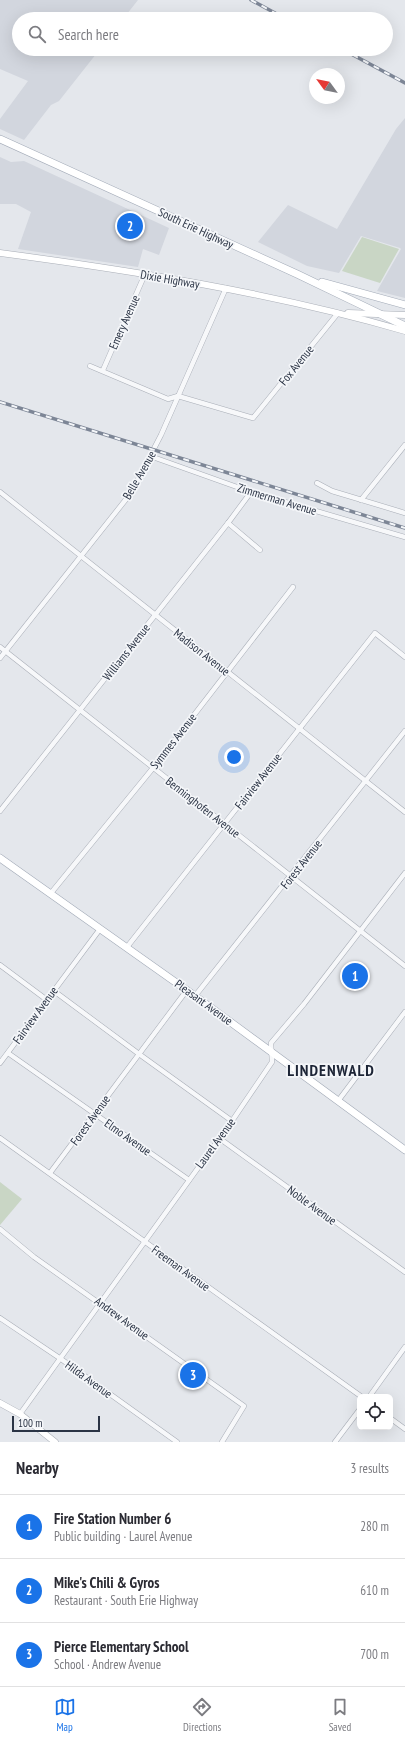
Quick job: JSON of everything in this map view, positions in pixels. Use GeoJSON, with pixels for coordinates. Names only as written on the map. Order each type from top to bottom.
{"type":"FeatureCollection","features":[{"type":"Feature","properties":{"kind":"main road","name":"South Erie Highway"},"geometry":{"type":"LineString","coordinates":[[0,139],[304,277],[405,326]]}},
{"type":"Feature","properties":{"kind":"main road","name":"South Erie Highway"},"geometry":{"type":"LineString","coordinates":[[304,277],[405,305]]}},
{"type":"Feature","properties":{"kind":"main road","name":"Pleasant Avenue"},"geometry":{"type":"LineString","coordinates":[[0,858],[187,990],[405,1150]]}},
{"type":"Feature","properties":{"kind":"street","name":"Dixie Highway"},"geometry":{"type":"LineString","coordinates":[[0,253],[145,274],[226,288],[338,313],[405,331]]}},
{"type":"Feature","properties":{"kind":"street","name":"Emery Avenue"},"geometry":{"type":"LineString","coordinates":[[103,370],[145,274]]}},
{"type":"Feature","properties":{"kind":"street","name":"Belle Avenue"},"geometry":{"type":"LineString","coordinates":[[0,658],[131,493],[178,396],[226,288]]}},
{"type":"Feature","properties":{"kind":"street","name":"Dixie Highway"},"geometry":{"type":"LineString","coordinates":[[338,313],[405,315]]}},
{"type":"Feature","properties":{"kind":"street","name":"Fox Avenue"},"geometry":{"type":"LineString","coordinates":[[178,396],[253,418],[338,313]]}},
{"type":"Feature","properties":{"kind":"street"},"geometry":{"type":"LineString","coordinates":[[90,366],[103,370],[168,400],[178,396]]}},
{"type":"Feature","properties":{"kind":"street"},"geometry":{"type":"LineString","coordinates":[[361,500],[405,445]]}},
{"type":"Feature","properties":{"kind":"street","name":"Zimmerman Avenue"},"geometry":{"type":"LineString","coordinates":[[150,456],[251,492],[405,537]]}},
{"type":"Feature","properties":{"kind":"street","name":"Zimmerman Avenue"},"geometry":{"type":"LineString","coordinates":[[317,483],[332,491],[405,513]]}},
{"type":"Feature","properties":{"kind":"street","name":"Madison Avenue"},"geometry":{"type":"LineString","coordinates":[[0,492],[405,812]]}},
{"type":"Feature","properties":{"kind":"street","name":"Williams Avenue"},"geometry":{"type":"LineString","coordinates":[[0,811],[156,615],[251,492]]}},
{"type":"Feature","properties":{"kind":"street"},"geometry":{"type":"LineString","coordinates":[[228,523],[260,550]]}},
{"type":"Feature","properties":{"kind":"street","name":"Symmes Avenue"},"geometry":{"type":"LineString","coordinates":[[51,893],[153,768],[293,587]]}},
{"type":"Feature","properties":{"kind":"street","name":"Fairview Avenue"},"geometry":{"type":"LineString","coordinates":[[127,948],[375,632],[405,657]]}},
{"type":"Feature","properties":{"kind":"street","name":"Benninghofen Avenue"},"geometry":{"type":"LineString","coordinates":[[0,647],[405,966]]}},
{"type":"Feature","properties":{"kind":"street","name":"Forest Avenue"},"geometry":{"type":"LineString","coordinates":[[195,996],[405,731]]}},
{"type":"Feature","properties":{"kind":"street","name":"Laurel Avenue"},"geometry":{"type":"LineString","coordinates":[[20,1414],[232,1121],[272,1062],[271,1043],[304,1004],[405,873]]}},
{"type":"Feature","properties":{"kind":"street","name":"Fairview Avenue"},"geometry":{"type":"LineString","coordinates":[[0,1063],[100,929]]}},
{"type":"Feature","properties":{"kind":"street"},"geometry":{"type":"LineString","coordinates":[[0,965],[46,1000]]}},
{"type":"Feature","properties":{"kind":"street","name":"Forest Avenue"},"geometry":{"type":"LineString","coordinates":[[50,1173],[187,990]]}},
{"type":"Feature","properties":{"kind":"street"},"geometry":{"type":"LineString","coordinates":[[54,991],[138,1054],[232,1121]]}},
{"type":"Feature","properties":{"kind":"street"},"geometry":{"type":"LineString","coordinates":[[338,1101],[405,1012]]}},
{"type":"Feature","properties":{"kind":"street","name":"Elmo Avenue"},"geometry":{"type":"LineString","coordinates":[[8,1053],[189,1180]]}},
{"type":"Feature","properties":{"kind":"street","name":"Freeman Avenue"},"geometry":{"type":"LineString","coordinates":[[0,1138],[358,1394]]}},
{"type":"Feature","properties":{"kind":"street","name":"Noble Avenue"},"geometry":{"type":"LineString","coordinates":[[219,1138],[405,1272]]}},
{"type":"Feature","properties":{"kind":"street","name":"Andrew Avenue"},"geometry":{"type":"LineString","coordinates":[[0,1229],[34,1256],[244,1406],[222,1442]]}},
{"type":"Feature","properties":{"kind":"street","name":"Hilda Avenue"},"geometry":{"type":"LineString","coordinates":[[0,1318],[61,1359],[177,1442]]}},
{"type":"Feature","properties":{"kind":"street"},"geometry":{"type":"LineString","coordinates":[[371,1394],[405,1347]]}},
{"type":"Feature","properties":{"kind":"street"},"geometry":{"type":"LineString","coordinates":[[0,1403],[20,1414],[55,1442]]}},
{"type":"Feature","properties":{"kind":"street"},"geometry":{"type":"LineString","coordinates":[[335,1442],[357,1413]]}},
{"type":"Feature","properties":{"kind":"street"},"geometry":{"type":"LineString","coordinates":[[393,1420],[405,1429]]}},
{"type":"Feature","properties":{"kind":"shaded area"},"geometry":{"type":"Polygon","coordinates":[[[0,0],[138,0],[129,12],[12,12],[12,56],[94,56],[59,101],[51,105],[24,140],[0,129],[0,119],[28,81],[0,69],[0,0]]]}},
{"type":"Feature","properties":{"kind":"shaded area"},"geometry":{"type":"Polygon","coordinates":[[[405,118],[405,298],[377,291],[401,249],[400,248],[361,236],[339,273],[307,266],[258,242],[288,205],[337,229],[396,129],[405,118]]]}},
{"type":"Feature","properties":{"kind":"shaded area"},"geometry":{"type":"Polygon","coordinates":[[[0,157],[11,162],[24,161],[169,228],[159,255],[143,249],[138,267],[18,249],[31,212],[16,204],[0,204],[0,157]]]}},
{"type":"Feature","properties":{"kind":"green space"},"geometry":{"type":"Polygon","coordinates":[[[362,237],[399,249],[380,283],[342,271],[362,237]]]}},
{"type":"Feature","properties":{"kind":"green space"},"geometry":{"type":"Polygon","coordinates":[[[0,1182],[22,1199],[0,1225],[0,1182]]]}},
{"type":"Feature","properties":{"kind":"railway"},"geometry":{"type":"LineString","coordinates":[[251,0],[273,12]]}},
{"type":"Feature","properties":{"kind":"railway"},"geometry":{"type":"LineString","coordinates":[[355,56],[405,83]]}},
{"type":"Feature","properties":{"kind":"railway"},"geometry":{"type":"LineString","coordinates":[[0,402],[405,528]]}},
{"type":"Feature","properties":{"kind":"place","name":"Mike's Chili & Gyros"},"geometry":{"type":"Point","coordinates":[130,226]}},
{"type":"Feature","properties":{"kind":"place","name":"Fire Station Number 6"},"geometry":{"type":"Point","coordinates":[355,976]}},
{"type":"Feature","properties":{"kind":"place","name":"Pierce Elementary School"},"geometry":{"type":"Point","coordinates":[193,1375]}},
{"type":"Feature","properties":{"kind":"district","name":"LINDENWALD"},"geometry":{"type":"Point","coordinates":[331,1070]}}]}
